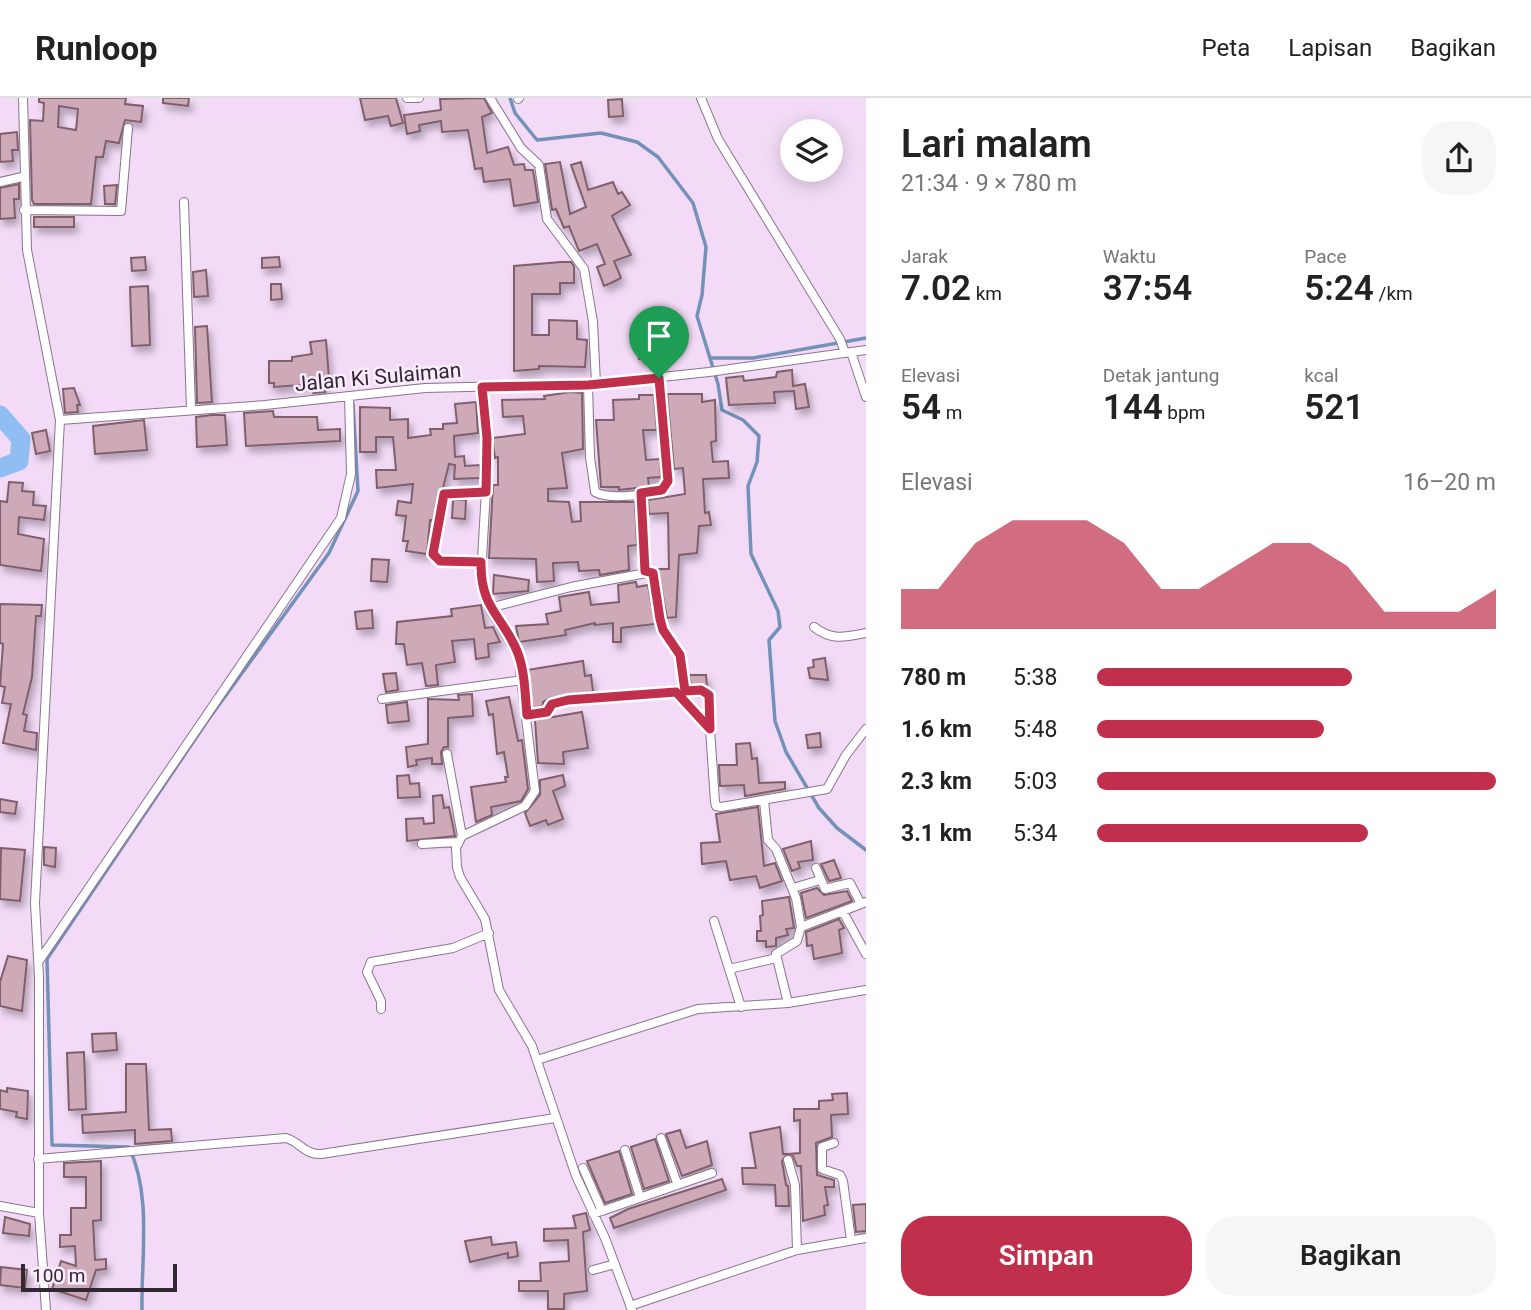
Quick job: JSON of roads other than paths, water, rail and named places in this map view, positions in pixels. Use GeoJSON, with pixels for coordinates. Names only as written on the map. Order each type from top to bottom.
{"type":"FeatureCollection","features":[{"type":"Feature","properties":{"kind":"street"},"geometry":{"type":"LineString","coordinates":[[23,98],[22,177],[27,250],[60,420],[35,903],[38,962],[39,1213],[46,1310]]}},
{"type":"Feature","properties":{"kind":"street"},"geometry":{"type":"LineString","coordinates":[[407,98],[419,98]]}},
{"type":"Feature","properties":{"kind":"street"},"geometry":{"type":"LineString","coordinates":[[490,98],[521,148],[538,165],[547,219],[584,269],[593,323],[590,457],[595,492],[607,495],[662,490],[668,481],[659,378]]}},
{"type":"Feature","properties":{"kind":"street"},"geometry":{"type":"LineString","coordinates":[[701,98],[718,139],[844,347],[866,397]]}},
{"type":"Feature","properties":{"kind":"street"},"geometry":{"type":"LineString","coordinates":[[24,210],[121,211],[128,128]]}},
{"type":"Feature","properties":{"kind":"street"},"geometry":{"type":"LineString","coordinates":[[0,182],[22,177]]}},
{"type":"Feature","properties":{"kind":"street"},"geometry":{"type":"LineString","coordinates":[[184,202],[191,409]]}},
{"type":"Feature","properties":{"kind":"street","name":"Jalan Ki Sulaiman"},"geometry":{"type":"LineString","coordinates":[[60,420],[425,388],[592,385],[714,372],[844,347],[866,350]]}},
{"type":"Feature","properties":{"kind":"street"},"geometry":{"type":"LineString","coordinates":[[422,844],[460,839],[525,806],[533,799],[535,791],[523,680],[516,649],[489,608],[484,592],[481,562],[487,438],[482,387]]}},
{"type":"Feature","properties":{"kind":"street"},"geometry":{"type":"LineString","coordinates":[[38,962],[341,518],[351,474],[349,396]]}},
{"type":"Feature","properties":{"kind":"street"},"geometry":{"type":"LineString","coordinates":[[481,562],[440,561],[433,554],[444,494],[486,492]]}},
{"type":"Feature","properties":{"kind":"street"},"geometry":{"type":"LineString","coordinates":[[641,493],[645,571]]}},
{"type":"Feature","properties":{"kind":"street"},"geometry":{"type":"LineString","coordinates":[[489,608],[645,571],[653,573],[663,630],[680,655],[681,692],[710,729]]}},
{"type":"Feature","properties":{"kind":"street"},"geometry":{"type":"LineString","coordinates":[[814,626],[826,636],[840,638],[866,633]]}},
{"type":"Feature","properties":{"kind":"street"},"geometry":{"type":"LineString","coordinates":[[382,699],[523,680]]}},
{"type":"Feature","properties":{"kind":"street"},"geometry":{"type":"LineString","coordinates":[[527,715],[547,712],[552,704],[568,700],[701,690],[709,695],[716,806],[819,793],[832,784],[842,761],[866,729]]}},
{"type":"Feature","properties":{"kind":"street"},"geometry":{"type":"LineString","coordinates":[[447,754],[460,839],[456,855],[460,877],[483,914],[499,990],[529,1040],[555,1118],[597,1212]]}},
{"type":"Feature","properties":{"kind":"street"},"geometry":{"type":"LineString","coordinates":[[764,801],[768,840],[776,849],[793,888],[801,927],[797,941],[778,950],[776,958],[788,1003]]}},
{"type":"Feature","properties":{"kind":"street"},"geometry":{"type":"LineString","coordinates":[[801,927],[863,903],[849,883],[830,890],[825,889],[816,868]]}},
{"type":"Feature","properties":{"kind":"street"},"geometry":{"type":"LineString","coordinates":[[793,888],[820,880]]}},
{"type":"Feature","properties":{"kind":"street"},"geometry":{"type":"LineString","coordinates":[[843,912],[866,954]]}},
{"type":"Feature","properties":{"kind":"street"},"geometry":{"type":"LineString","coordinates":[[714,920],[741,1007]]}},
{"type":"Feature","properties":{"kind":"street"},"geometry":{"type":"LineString","coordinates":[[381,1009],[381,1000],[367,972],[371,962],[453,948],[489,933]]}},
{"type":"Feature","properties":{"kind":"street"},"geometry":{"type":"LineString","coordinates":[[729,969],[776,958]]}},
{"type":"Feature","properties":{"kind":"street"},"geometry":{"type":"LineString","coordinates":[[537,1060],[698,1009],[788,1003],[866,990]]}},
{"type":"Feature","properties":{"kind":"street"},"geometry":{"type":"LineString","coordinates":[[38,1159],[286,1138],[313,1154],[555,1118]]}},
{"type":"Feature","properties":{"kind":"street"},"geometry":{"type":"LineString","coordinates":[[661,1138],[677,1183]]}},
{"type":"Feature","properties":{"kind":"street"},"geometry":{"type":"LineString","coordinates":[[834,1143],[822,1147],[822,1169],[840,1175],[843,1181],[851,1240]]}},
{"type":"Feature","properties":{"kind":"street"},"geometry":{"type":"LineString","coordinates":[[625,1150],[640,1197]]}},
{"type":"Feature","properties":{"kind":"street"},"geometry":{"type":"LineString","coordinates":[[788,1160],[795,1185],[797,1250]]}},
{"type":"Feature","properties":{"kind":"street"},"geometry":{"type":"LineString","coordinates":[[583,1168],[631,1308],[797,1250],[866,1238]]}},
{"type":"Feature","properties":{"kind":"street"},"geometry":{"type":"LineString","coordinates":[[597,1212],[712,1172]]}},
{"type":"Feature","properties":{"kind":"street"},"geometry":{"type":"LineString","coordinates":[[0,1206],[39,1213]]}},
{"type":"Feature","properties":{"kind":"street"},"geometry":{"type":"LineString","coordinates":[[593,1270],[615,1264]]}},
{"type":"Feature","properties":{"kind":"waterway"},"geometry":{"type":"LineString","coordinates":[[510,98],[515,113],[537,140],[601,133],[637,142],[658,157],[693,203],[706,247],[702,295],[697,316],[718,384],[722,410],[743,420],[759,436],[757,462],[748,486],[751,554],[778,611],[780,627],[769,640],[775,721],[786,752],[819,808],[837,828],[866,850]]}},
{"type":"Feature","properties":{"kind":"waterway"},"geometry":{"type":"LineString","coordinates":[[711,358],[753,358],[866,338]]}},
{"type":"Feature","properties":{"kind":"waterway"},"geometry":{"type":"LineString","coordinates":[[142,1310],[143,1206],[141,1186],[129,1147],[52,1145],[47,959],[208,720],[329,553],[358,491],[353,404]]}},
{"type":"Feature","properties":{"kind":"waterway"},"geometry":{"type":"LineString","coordinates":[[0,415],[21,439],[19,461],[0,468]]}}]}
